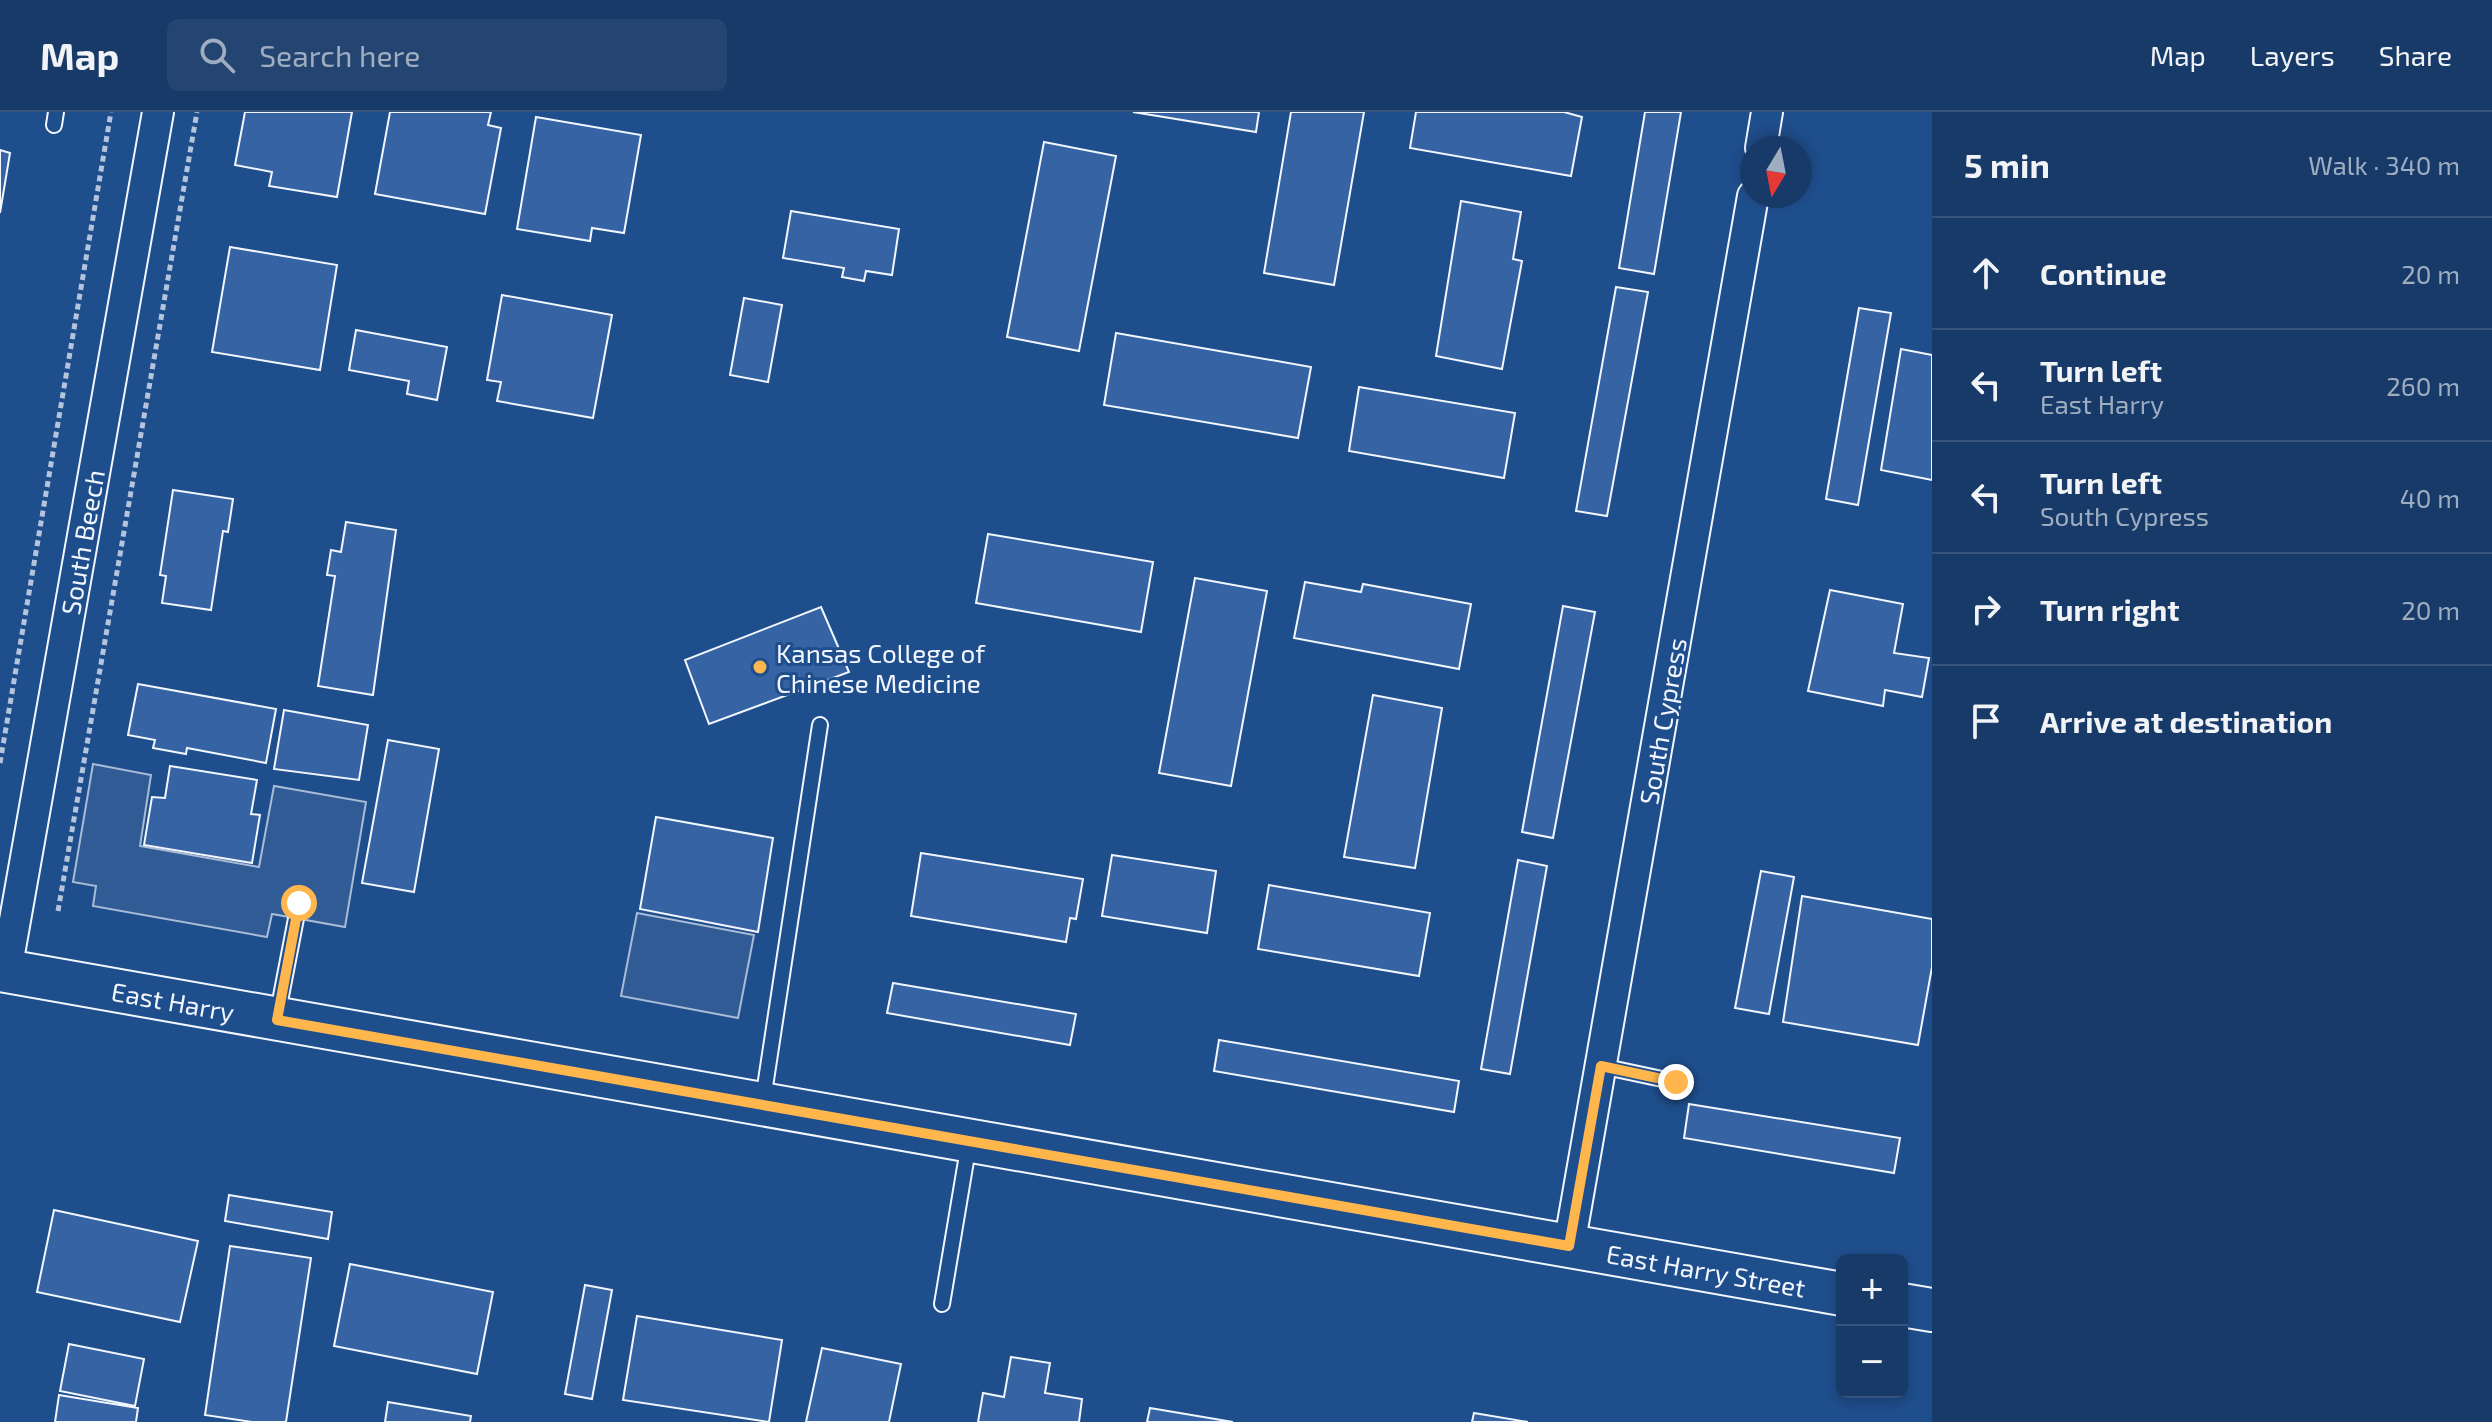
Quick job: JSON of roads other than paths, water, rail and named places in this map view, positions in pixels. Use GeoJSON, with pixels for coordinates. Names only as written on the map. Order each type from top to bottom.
{"type":"FeatureCollection","features":[{"type":"Feature","properties":{"kind":"main road","name":"East Harry"},"geometry":{"type":"LineString","coordinates":[[3,971],[1569,1246]]}},
{"type":"Feature","properties":{"kind":"main road","name":"East Harry Street"},"geometry":{"type":"LineString","coordinates":[[1569,1246],[1836,1293]]}},
{"type":"Feature","properties":{"kind":"main road"},"geometry":{"type":"LineString","coordinates":[[1908,1306],[1932,1310]]}},
{"type":"Feature","properties":{"kind":"street","name":"South Beech"},"geometry":{"type":"LineString","coordinates":[[3,971],[158,112]]}},
{"type":"Feature","properties":{"kind":"street"},"geometry":{"type":"LineString","coordinates":[[1763,136],[1767,112]]}},
{"type":"Feature","properties":{"kind":"street","name":"South Cypress"},"geometry":{"type":"LineString","coordinates":[[1569,1246],[1751,208]]}},
{"type":"Feature","properties":{"kind":"lane"},"geometry":{"type":"LineString","coordinates":[[762,1104],[820,725]]}},
{"type":"Feature","properties":{"kind":"lane"},"geometry":{"type":"LineString","coordinates":[[277,1020],[299,903]]}},
{"type":"Feature","properties":{"kind":"lane"},"geometry":{"type":"LineString","coordinates":[[1601,1066],[1676,1082]]}},
{"type":"Feature","properties":{"kind":"lane"},"geometry":{"type":"LineString","coordinates":[[942,1304],[970,1141]]}},
{"type":"Feature","properties":{"kind":"place","name":"Kansas College of Chinese Medicine"},"geometry":{"type":"Point","coordinates":[760,667]}}]}
